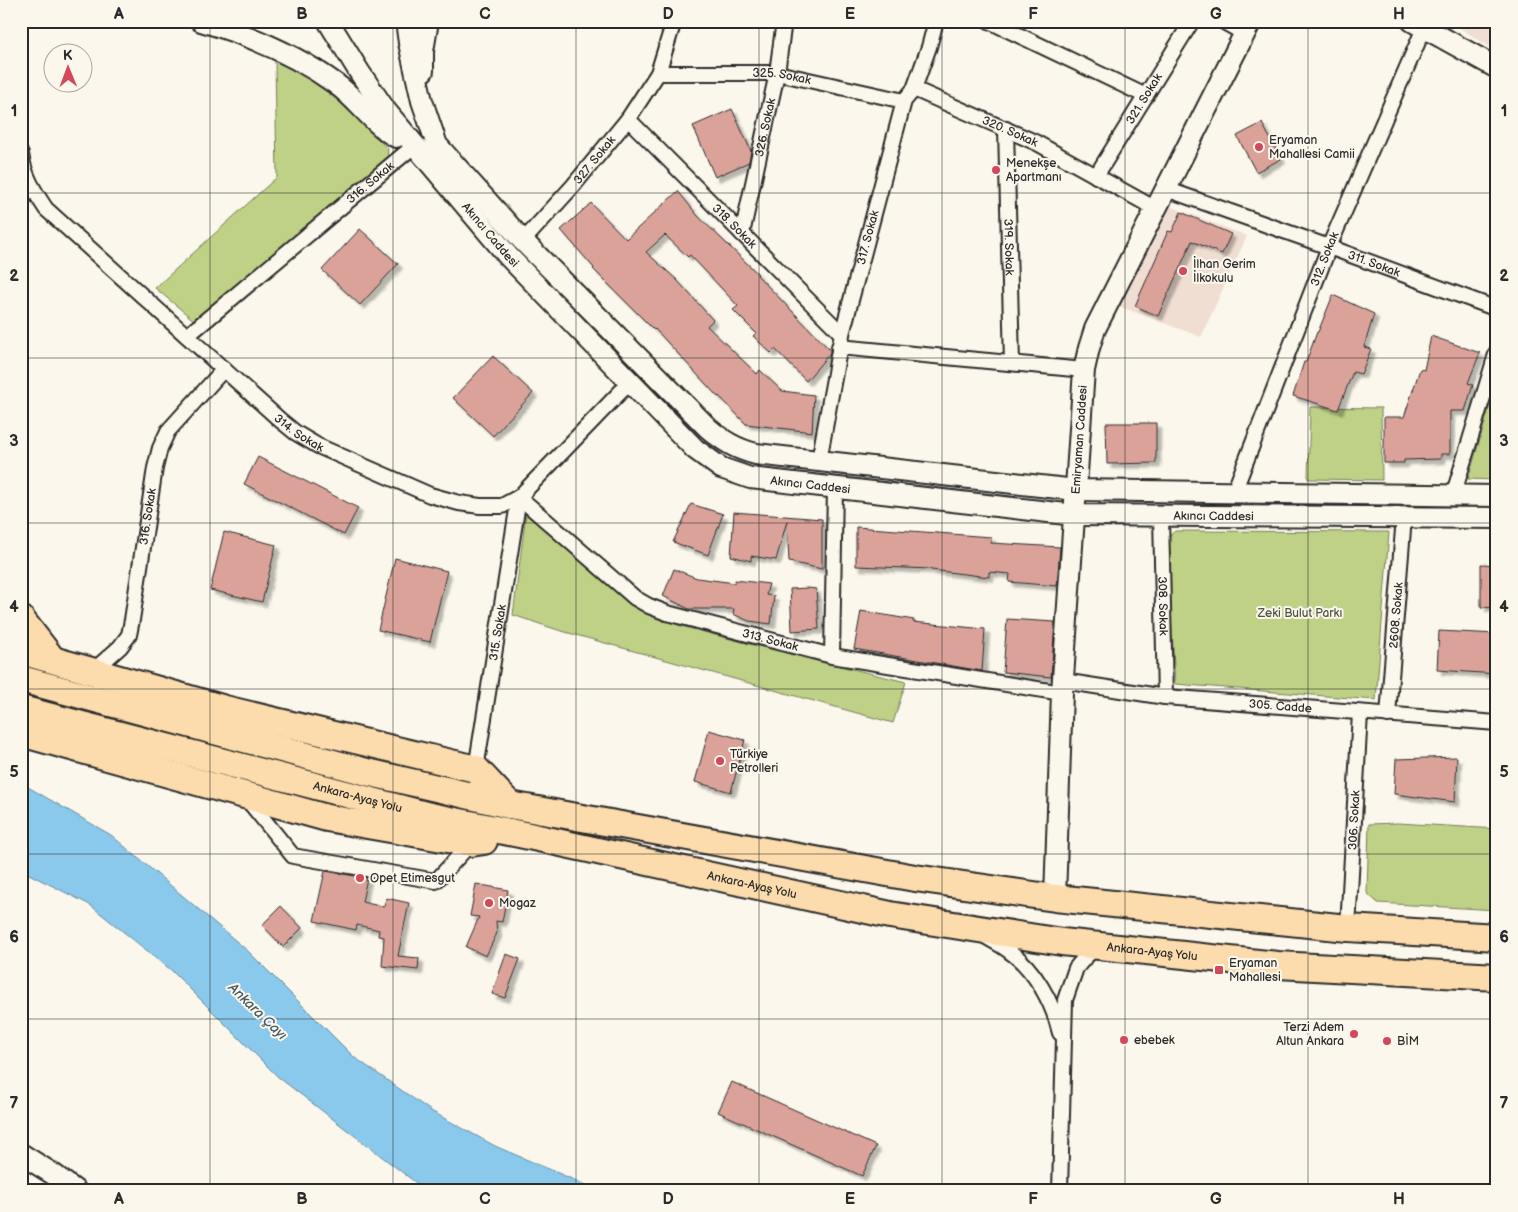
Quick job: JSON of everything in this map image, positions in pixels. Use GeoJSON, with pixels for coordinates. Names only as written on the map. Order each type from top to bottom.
{"type":"FeatureCollection","features":[{"type":"Feature","properties":{"kind":"highway"},"geometry":{"type":"LineString","coordinates":[[21,619],[52,659]]}},
{"type":"Feature","properties":{"kind":"highway"},"geometry":{"type":"LineString","coordinates":[[21,651],[225,709],[476,769],[510,804]]}},
{"type":"Feature","properties":{"kind":"highway"},"geometry":{"type":"LineString","coordinates":[[21,679],[367,772],[510,804],[915,878],[1055,898],[1348,928],[1497,937]]}},
{"type":"Feature","properties":{"kind":"highway","name":"Ankara-Ayaş Yolu"},"geometry":{"type":"LineString","coordinates":[[21,709],[430,816],[890,915],[1062,942],[1287,966],[1497,977]]}},
{"type":"Feature","properties":{"kind":"highway"},"geometry":{"type":"LineString","coordinates":[[21,733],[327,818],[470,842],[528,836]]}},
{"type":"Feature","properties":{"kind":"street"},"geometry":{"type":"LineString","coordinates":[[201,21],[264,43],[302,62],[337,84],[388,133],[413,142]]}},
{"type":"Feature","properties":{"kind":"street","name":"Akıncı Caddesi"},"geometry":{"type":"LineString","coordinates":[[328,21],[386,111],[508,256],[695,449],[721,468],[750,478],[1075,515],[1497,518]]}},
{"type":"Feature","properties":{"kind":"street","name":"Akıncı Caddesi"},"geometry":{"type":"LineString","coordinates":[[406,21],[422,101],[437,145],[523,240],[718,437],[729,445],[756,454],[1076,490],[1497,496]]}},
{"type":"Feature","properties":{"kind":"street"},"geometry":{"type":"LineString","coordinates":[[422,101],[423,50],[428,21]]}},
{"type":"Feature","properties":{"kind":"street","name":"327. Sokak"},"geometry":{"type":"LineString","coordinates":[[523,240],[573,186],[628,119],[658,73],[674,21]]}},
{"type":"Feature","properties":{"kind":"street","name":"326. Sokak"},"geometry":{"type":"LineString","coordinates":[[742,234],[777,73],[784,21]]}},
{"type":"Feature","properties":{"kind":"street","name":"317. Sokak"},"geometry":{"type":"LineString","coordinates":[[819,461],[841,341],[904,101],[914,89],[936,21]]}},
{"type":"Feature","properties":{"kind":"street"},"geometry":{"type":"LineString","coordinates":[[989,21],[1146,96]]}},
{"type":"Feature","properties":{"kind":"street","name":"321. Sokak"},"geometry":{"type":"LineString","coordinates":[[1096,176],[1192,21]]}},
{"type":"Feature","properties":{"kind":"street"},"geometry":{"type":"LineString","coordinates":[[1222,21],[1248,28]]}},
{"type":"Feature","properties":{"kind":"street"},"geometry":{"type":"LineString","coordinates":[[1418,25],[1497,68]]}},
{"type":"Feature","properties":{"kind":"street","name":"312. Sokak"},"geometry":{"type":"LineString","coordinates":[[1234,492],[1418,25]]}},
{"type":"Feature","properties":{"kind":"street","name":"Emiryaman Caddesi"},"geometry":{"type":"LineString","coordinates":[[1055,898],[1063,687],[1084,370],[1095,328],[1248,28]]}},
{"type":"Feature","properties":{"kind":"street","name":"325. Sokak"},"geometry":{"type":"LineString","coordinates":[[658,73],[777,73],[904,101]]}},
{"type":"Feature","properties":{"kind":"street","name":"320. Sokak"},"geometry":{"type":"LineString","coordinates":[[914,89],[1037,143],[1156,210]]}},
{"type":"Feature","properties":{"kind":"street","name":"318. Sokak"},"geometry":{"type":"LineString","coordinates":[[628,119],[742,234],[841,341]]}},
{"type":"Feature","properties":{"kind":"street","name":"319. Sokak"},"geometry":{"type":"LineString","coordinates":[[1006,129],[1012,363]]}},
{"type":"Feature","properties":{"kind":"street","name":"316. Sokak"},"geometry":{"type":"LineString","coordinates":[[187,336],[413,142]]}},
{"type":"Feature","properties":{"kind":"street","name":"314. Sokak"},"geometry":{"type":"LineString","coordinates":[[21,154],[23,166],[32,188],[46,209],[296,433],[318,446],[430,494],[459,503],[480,506],[502,506],[519,497],[630,382]]}},
{"type":"Feature","properties":{"kind":"street","name":"311. Sokak"},"geometry":{"type":"LineString","coordinates":[[1166,189],[1497,309]]}},
{"type":"Feature","properties":{"kind":"street"},"geometry":{"type":"LineString","coordinates":[[508,256],[523,240]]}},
{"type":"Feature","properties":{"kind":"street"},"geometry":{"type":"LineString","coordinates":[[841,341],[1012,363],[1084,370]]}},
{"type":"Feature","properties":{"kind":"street"},"geometry":{"type":"LineString","coordinates":[[1453,496],[1497,351]]}},
{"type":"Feature","properties":{"kind":"street","name":"316. Sokak"},"geometry":{"type":"LineString","coordinates":[[93,671],[120,647],[129,635],[155,468],[160,448],[168,431],[224,369]]}},
{"type":"Feature","properties":{"kind":"street"},"geometry":{"type":"LineString","coordinates":[[832,656],[835,488]]}},
{"type":"Feature","properties":{"kind":"street"},"geometry":{"type":"LineString","coordinates":[[1404,517],[1405,495]]}},
{"type":"Feature","properties":{"kind":"street","name":"313. Sokak"},"geometry":{"type":"LineString","coordinates":[[519,497],[635,598],[667,613],[832,656],[1063,687]]}},
{"type":"Feature","properties":{"kind":"street","name":"315. Sokak"},"geometry":{"type":"LineString","coordinates":[[476,769],[519,497]]}},
{"type":"Feature","properties":{"kind":"street","name":"308. Sokak"},"geometry":{"type":"LineString","coordinates":[[1161,516],[1165,696]]}},
{"type":"Feature","properties":{"kind":"street","name":"2608. Sokak"},"geometry":{"type":"LineString","coordinates":[[1388,715],[1404,517]]}},
{"type":"Feature","properties":{"kind":"street","name":"305. Cadde"},"geometry":{"type":"LineString","coordinates":[[1063,687],[1497,723]]}},
{"type":"Feature","properties":{"kind":"street","name":"306. Sokak"},"geometry":{"type":"LineString","coordinates":[[1348,928],[1360,713]]}},
{"type":"Feature","properties":{"kind":"street"},"geometry":{"type":"LineString","coordinates":[[245,796],[293,856],[436,881],[470,842]]}},
{"type":"Feature","properties":{"kind":"street"},"geometry":{"type":"LineString","coordinates":[[971,928],[1010,951],[1027,967],[1041,988],[1056,1018],[1063,1046]]}},
{"type":"Feature","properties":{"kind":"street"},"geometry":{"type":"LineString","coordinates":[[1060,1191],[1065,1000],[1078,966],[1086,956],[1100,946]]}},
{"type":"Feature","properties":{"kind":"street"},"geometry":{"type":"LineString","coordinates":[[21,1154],[54,1174],[76,1191]]}},
{"type":"Feature","properties":{"kind":"shaded area"},"geometry":{"type":"Polygon","coordinates":[[[1449,21],[1497,21],[1497,46],[1491,48],[1449,21]]]}},
{"type":"Feature","properties":{"kind":"shaded area","name":"İlhan Gerim İlkokulu"},"geometry":{"type":"Polygon","coordinates":[[[1167,205],[1247,236],[1201,337],[1118,306],[1167,205]]]}},
{"type":"Feature","properties":{"kind":"green space"},"geometry":{"type":"Polygon","coordinates":[[[275,61],[328,89],[388,149],[387,158],[196,322],[155,288],[277,177],[275,61]]]}},
{"type":"Feature","properties":{"kind":"green space"},"geometry":{"type":"Polygon","coordinates":[[[1497,382],[1497,480],[1468,479],[1497,382]]]}},
{"type":"Feature","properties":{"kind":"green space"},"geometry":{"type":"Polygon","coordinates":[[[1310,407],[1381,408],[1382,480],[1308,479],[1310,407]]]}},
{"type":"Feature","properties":{"kind":"green space"},"geometry":{"type":"Polygon","coordinates":[[[526,514],[553,534],[628,603],[681,626],[906,682],[893,723],[558,630],[513,615],[526,514]]]}},
{"type":"Feature","properties":{"kind":"green space","name":"Zeki Bulut Parkı"},"geometry":{"type":"Polygon","coordinates":[[[1175,531],[1389,532],[1376,700],[1175,684],[1167,538],[1175,531]]]}},
{"type":"Feature","properties":{"kind":"green space"},"geometry":{"type":"Polygon","coordinates":[[[1398,823],[1497,829],[1497,910],[1378,903],[1367,893],[1369,824],[1398,823]]]}},
{"type":"Feature","properties":{"kind":"water","name":"Ankara Çayı"},"geometry":{"type":"Polygon","coordinates":[[[21,783],[111,835],[249,952],[354,1057],[431,1111],[495,1146],[600,1191],[427,1191],[424,1189],[278,1077],[171,970],[90,905],[21,870],[21,783]]]}},
{"type":"Feature","properties":{"kind":"building"},"geometry":{"type":"Polygon","coordinates":[[[732,109],[751,151],[749,162],[715,177],[693,126],[732,109]]]}},
{"type":"Feature","properties":{"kind":"building","name":"Eryaman Mahallesi Camii"},"geometry":{"type":"Polygon","coordinates":[[[1262,123],[1281,159],[1256,172],[1237,136],[1262,123]]]}},
{"type":"Feature","properties":{"kind":"building"},"geometry":{"type":"Polygon","coordinates":[[[678,191],[698,216],[758,274],[830,350],[830,353],[806,381],[775,349],[771,353],[753,336],[756,333],[733,310],[738,306],[690,255],[688,257],[665,235],[646,252],[677,280],[713,320],[707,326],[757,374],[760,370],[782,391],[814,395],[812,432],[746,424],[718,397],[655,329],[593,269],[561,230],[591,203],[626,239],[678,191]]]}},
{"type":"Feature","properties":{"kind":"building"},"geometry":{"type":"Polygon","coordinates":[[[1181,212],[1231,234],[1222,254],[1192,241],[1158,316],[1135,306],[1168,231],[1172,232],[1181,212]]]}},
{"type":"Feature","properties":{"kind":"building"},"geometry":{"type":"Polygon","coordinates":[[[360,229],[398,264],[360,305],[322,270],[360,229]]]}},
{"type":"Feature","properties":{"kind":"building"},"geometry":{"type":"Polygon","coordinates":[[[1333,295],[1374,314],[1364,347],[1371,349],[1361,374],[1353,372],[1338,410],[1293,396],[1304,362],[1306,362],[1333,295]]]}},
{"type":"Feature","properties":{"kind":"building"},"geometry":{"type":"Polygon","coordinates":[[[1431,336],[1480,353],[1468,383],[1473,385],[1465,411],[1450,411],[1450,454],[1441,454],[1441,459],[1404,460],[1404,463],[1384,463],[1384,417],[1404,417],[1420,369],[1424,370],[1431,336]]]}},
{"type":"Feature","properties":{"kind":"building"},"geometry":{"type":"Polygon","coordinates":[[[493,356],[533,393],[493,436],[453,398],[493,356]]]}},
{"type":"Feature","properties":{"kind":"building"},"geometry":{"type":"Polygon","coordinates":[[[1106,423],[1156,423],[1156,463],[1107,464],[1106,423]]]}},
{"type":"Feature","properties":{"kind":"building"},"geometry":{"type":"Polygon","coordinates":[[[258,457],[358,508],[344,535],[244,484],[258,457]]]}},
{"type":"Feature","properties":{"kind":"building"},"geometry":{"type":"Polygon","coordinates":[[[691,504],[723,514],[708,555],[673,542],[691,504]]]}},
{"type":"Feature","properties":{"kind":"building"},"geometry":{"type":"Polygon","coordinates":[[[734,512],[822,519],[822,569],[789,562],[787,521],[776,560],[751,556],[751,561],[731,556],[734,512]]]}},
{"type":"Feature","properties":{"kind":"building"},"geometry":{"type":"Polygon","coordinates":[[[856,527],[991,537],[991,543],[1060,547],[1057,586],[1009,582],[1010,574],[989,572],[989,577],[931,569],[856,566],[856,527]]]}},
{"type":"Feature","properties":{"kind":"building"},"geometry":{"type":"Polygon","coordinates":[[[224,532],[276,545],[262,602],[210,590],[224,532]]]}},
{"type":"Feature","properties":{"kind":"building"},"geometry":{"type":"Polygon","coordinates":[[[395,558],[447,571],[430,642],[378,630],[395,558]]]}},
{"type":"Feature","properties":{"kind":"building"},"geometry":{"type":"Polygon","coordinates":[[[1481,564],[1497,565],[1497,608],[1481,607],[1481,564]]]}},
{"type":"Feature","properties":{"kind":"building"},"geometry":{"type":"Polygon","coordinates":[[[674,569],[697,578],[735,583],[735,580],[769,584],[766,595],[774,596],[771,624],[749,621],[733,614],[734,609],[689,609],[663,596],[674,569]]]}},
{"type":"Feature","properties":{"kind":"building"},"geometry":{"type":"Polygon","coordinates":[[[790,589],[816,589],[819,629],[792,631],[790,589]]]}},
{"type":"Feature","properties":{"kind":"building"},"geometry":{"type":"Polygon","coordinates":[[[861,611],[914,620],[913,622],[985,629],[982,671],[854,649],[861,611]]]}},
{"type":"Feature","properties":{"kind":"building"},"geometry":{"type":"Polygon","coordinates":[[[1007,619],[1055,622],[1051,677],[1003,672],[1007,619]]]}},
{"type":"Feature","properties":{"kind":"building"},"geometry":{"type":"Polygon","coordinates":[[[1439,631],[1497,634],[1497,674],[1437,670],[1439,631]]]}},
{"type":"Feature","properties":{"kind":"building"},"geometry":{"type":"Polygon","coordinates":[[[709,730],[745,740],[731,792],[695,782],[709,730]]]}},
{"type":"Feature","properties":{"kind":"building"},"geometry":{"type":"Polygon","coordinates":[[[1457,757],[1455,802],[1394,794],[1396,759],[1457,757]]]}},
{"type":"Feature","properties":{"kind":"building"},"geometry":{"type":"Polygon","coordinates":[[[325,871],[367,878],[362,902],[384,907],[386,898],[409,903],[398,956],[419,958],[418,970],[382,966],[384,937],[378,936],[379,930],[357,925],[356,930],[314,921],[325,871]]]}},
{"type":"Feature","properties":{"kind":"building"},"geometry":{"type":"Polygon","coordinates":[[[476,884],[508,890],[502,922],[496,921],[497,933],[486,956],[466,947],[479,917],[470,916],[476,884]]]}},
{"type":"Feature","properties":{"kind":"building"},"geometry":{"type":"Polygon","coordinates":[[[281,906],[302,928],[283,947],[262,925],[281,906]]]}},
{"type":"Feature","properties":{"kind":"building"},"geometry":{"type":"Polygon","coordinates":[[[506,954],[520,959],[505,998],[492,994],[506,954]]]}},
{"type":"Feature","properties":{"kind":"building"},"geometry":{"type":"Polygon","coordinates":[[[732,1082],[876,1146],[862,1176],[718,1112],[732,1082]]]}},
{"type":"Feature","properties":{"kind":"place","name":"Eryaman Mahallesi Camii"},"geometry":{"type":"Point","coordinates":[1259,147]}},
{"type":"Feature","properties":{"kind":"place","name":"Menekşe Apartmanı"},"geometry":{"type":"Point","coordinates":[996,170]}},
{"type":"Feature","properties":{"kind":"place","name":"İlhan Gerim İlkokulu"},"geometry":{"type":"Point","coordinates":[1183,271]}},
{"type":"Feature","properties":{"kind":"place","name":"Türkiye Petrolleri"},"geometry":{"type":"Point","coordinates":[720,761]}},
{"type":"Feature","properties":{"kind":"place","name":"Opet Etimesgut"},"geometry":{"type":"Point","coordinates":[360,878]}},
{"type":"Feature","properties":{"kind":"place","name":"Mogaz"},"geometry":{"type":"Point","coordinates":[489,903]}},
{"type":"Feature","properties":{"kind":"place","name":"Eryaman Mahallesi"},"geometry":{"type":"Point","coordinates":[1219,970]}},
{"type":"Feature","properties":{"kind":"place","name":"Terzi Adem Altun Ankara"},"geometry":{"type":"Point","coordinates":[1354,1034]}},
{"type":"Feature","properties":{"kind":"place","name":"ebebek"},"geometry":{"type":"Point","coordinates":[1124,1040]}},
{"type":"Feature","properties":{"kind":"place","name":"BİM"},"geometry":{"type":"Point","coordinates":[1387,1041]}}]}
